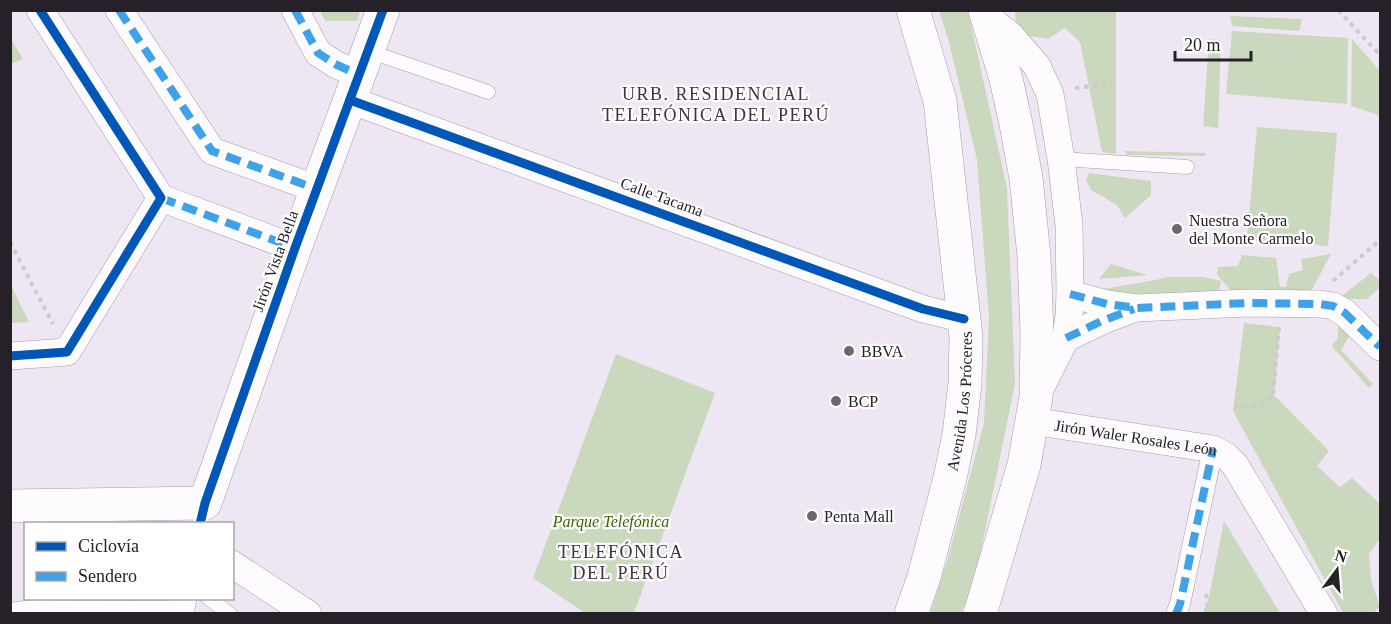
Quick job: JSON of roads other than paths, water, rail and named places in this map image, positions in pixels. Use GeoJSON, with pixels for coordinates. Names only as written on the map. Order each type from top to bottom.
{"type":"FeatureCollection","features":[{"type":"Feature","properties":{"kind":"main road","name":"Jirón Vista Bella"},"geometry":{"type":"LineString","coordinates":[[202,513],[295,248],[383,10]]}},
{"type":"Feature","properties":{"kind":"main road","name":"Avenida Los Próceres"},"geometry":{"type":"LineString","coordinates":[[911,614],[924,577],[946,496],[959,435],[965,383],[966,337],[940,101],[913,10]]}},
{"type":"Feature","properties":{"kind":"main road"},"geometry":{"type":"LineString","coordinates":[[980,614],[1024,465],[1034,409],[1037,332],[1034,256],[1026,178],[1017,124],[987,13]]}},
{"type":"Feature","properties":{"kind":"main road"},"geometry":{"type":"LineString","coordinates":[[10,506],[202,513]]}},
{"type":"Feature","properties":{"kind":"street"},"geometry":{"type":"LineString","coordinates":[[40,10],[161,198],[295,248]]}},
{"type":"Feature","properties":{"kind":"street"},"geometry":{"type":"LineString","coordinates":[[119,10],[212,151],[317,189]]}},
{"type":"Feature","properties":{"kind":"street","name":"Calle Tacama"},"geometry":{"type":"LineString","coordinates":[[295,10],[318,53],[335,64],[922,309],[964,319]]}},
{"type":"Feature","properties":{"kind":"street"},"geometry":{"type":"LineString","coordinates":[[987,13],[1037,66],[1050,94],[1062,159],[1069,225],[1070,294],[1066,338],[1034,409]]}},
{"type":"Feature","properties":{"kind":"street"},"geometry":{"type":"LineString","coordinates":[[10,356],[67,352],[161,198]]}},
{"type":"Feature","properties":{"kind":"street"},"geometry":{"type":"LineString","coordinates":[[1070,294],[1107,304],[1137,308],[1248,303],[1333,306],[1345,313],[1380,347]]}},
{"type":"Feature","properties":{"kind":"street"},"geometry":{"type":"LineString","coordinates":[[1066,338],[1137,308]]}},
{"type":"Feature","properties":{"kind":"street","name":"Jirón Waler Rosales León"},"geometry":{"type":"LineString","coordinates":[[1034,409],[1213,449],[1226,456],[1235,465],[1323,614]]}},
{"type":"Feature","properties":{"kind":"street"},"geometry":{"type":"LineString","coordinates":[[1176,614],[1213,449]]}},
{"type":"Feature","properties":{"kind":"street"},"geometry":{"type":"LineString","coordinates":[[234,565],[308,614]]}},
{"type":"Feature","properties":{"kind":"lane"},"geometry":{"type":"LineString","coordinates":[[359,75],[488,92]]}},
{"type":"Feature","properties":{"kind":"lane"},"geometry":{"type":"LineString","coordinates":[[1062,159],[1187,167]]}},
{"type":"Feature","properties":{"kind":"lane"},"geometry":{"type":"LineString","coordinates":[[211,600],[230,614]]}},
{"type":"Feature","properties":{"kind":"lane"},"geometry":{"type":"LineString","coordinates":[[10,610],[32,607],[182,607]]}},
{"type":"Feature","properties":{"kind":"place","name":"Nuestra Señora del Monte Carmelo"},"geometry":{"type":"Point","coordinates":[1177,229]}},
{"type":"Feature","properties":{"kind":"place","name":"BBVA"},"geometry":{"type":"Point","coordinates":[849,351]}},
{"type":"Feature","properties":{"kind":"place","name":"BCP"},"geometry":{"type":"Point","coordinates":[836,401]}},
{"type":"Feature","properties":{"kind":"place","name":"Penta Mall"},"geometry":{"type":"Point","coordinates":[812,516]}},
{"type":"Feature","properties":{"kind":"district","name":"URB. RESIDENCIAL TELEFÓNICA DEL PERÚ"},"geometry":{"type":"Point","coordinates":[716,104]}},
{"type":"Feature","properties":{"kind":"district","name":"TELEFÓNICA DEL PERÚ"},"geometry":{"type":"Point","coordinates":[621,562]}},
{"type":"Feature","properties":{"kind":"park label","name":"Parque Telefónica"},"geometry":{"type":"Point","coordinates":[611,521]}}]}
